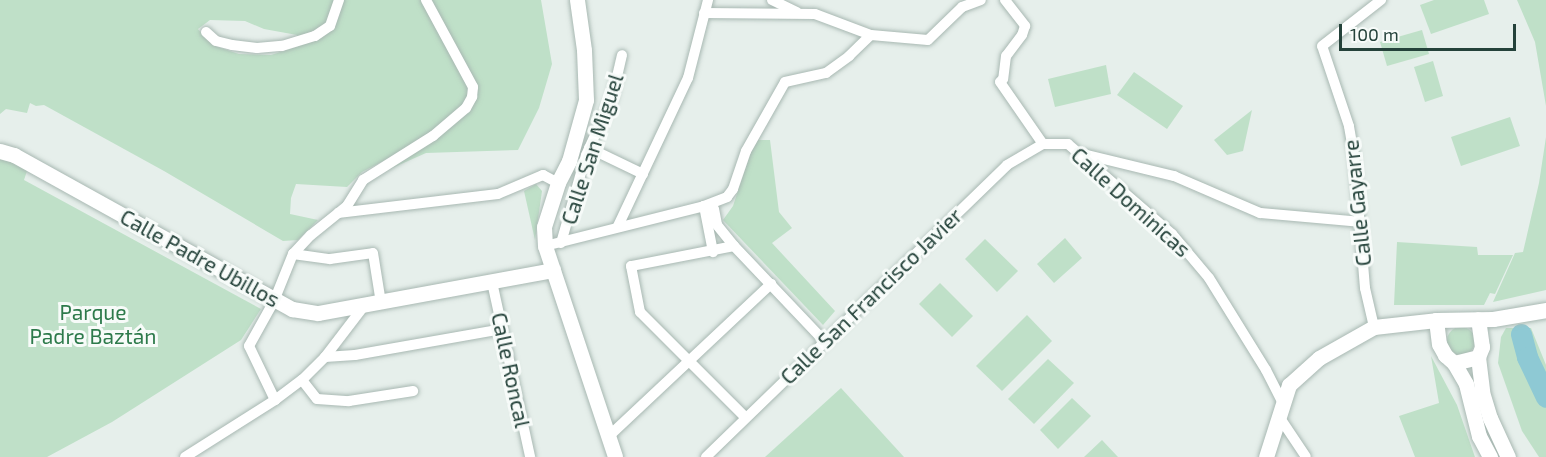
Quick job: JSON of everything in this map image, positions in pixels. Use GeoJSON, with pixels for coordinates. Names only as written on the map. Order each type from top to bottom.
{"type":"FeatureCollection","features":[{"type":"Feature","properties":{"kind":"street"},"geometry":{"type":"LineString","coordinates":[[206,32],[216,41],[232,45],[258,48],[282,46],[315,36],[330,26],[339,0]]}},
{"type":"Feature","properties":{"kind":"street"},"geometry":{"type":"LineString","coordinates":[[275,400],[249,346],[274,301],[293,254],[347,206],[363,180],[433,136],[466,108],[472,97],[473,87],[426,0]]}},
{"type":"Feature","properties":{"kind":"street"},"geometry":{"type":"LineString","coordinates":[[577,0],[585,50],[586,100],[569,160],[558,183],[544,227],[545,246],[615,457]]}},
{"type":"Feature","properties":{"kind":"street"},"geometry":{"type":"LineString","coordinates":[[618,226],[688,78],[708,0]]}},
{"type":"Feature","properties":{"kind":"street"},"geometry":{"type":"LineString","coordinates":[[772,0],[800,13]]}},
{"type":"Feature","properties":{"kind":"street"},"geometry":{"type":"LineString","coordinates":[[704,13],[800,13],[815,15],[871,35],[928,40],[962,3],[981,0]]}},
{"type":"Feature","properties":{"kind":"street"},"geometry":{"type":"LineString","coordinates":[[1005,0],[1025,26],[1023,35],[1006,56],[1003,79],[1000,82],[1043,144]]}},
{"type":"Feature","properties":{"kind":"street","name":"Calle Gayarre"},"geometry":{"type":"LineString","coordinates":[[1374,327],[1365,288],[1354,155],[1349,126],[1322,46],[1381,0]]}},
{"type":"Feature","properties":{"kind":"street"},"geometry":{"type":"LineString","coordinates":[[545,246],[704,206],[727,197],[733,189],[746,151],[785,82],[826,73],[871,35]]}},
{"type":"Feature","properties":{"kind":"street","name":"Calle San Miguel"},"geometry":{"type":"LineString","coordinates":[[561,243],[589,148],[612,98],[622,55]]}},
{"type":"Feature","properties":{"kind":"street","name":"Calle Dominicas"},"geometry":{"type":"LineString","coordinates":[[1043,144],[1068,144],[1172,234],[1200,266],[1266,370],[1280,408],[1303,456]]}},
{"type":"Feature","properties":{"kind":"street","name":"Calle San Francisco Javier"},"geometry":{"type":"LineString","coordinates":[[706,457],[1007,165],[1043,144]]}},
{"type":"Feature","properties":{"kind":"street"},"geometry":{"type":"LineString","coordinates":[[589,148],[642,174]]}},
{"type":"Feature","properties":{"kind":"street","name":"Calle Padre Ubillos"},"geometry":{"type":"LineString","coordinates":[[0,151],[14,154],[292,309],[318,313],[553,270]]}},
{"type":"Feature","properties":{"kind":"street"},"geometry":{"type":"LineString","coordinates":[[1078,153],[1174,176],[1261,213],[1360,222]]}},
{"type":"Feature","properties":{"kind":"street"},"geometry":{"type":"LineString","coordinates":[[338,213],[498,194],[543,175],[558,183]]}},
{"type":"Feature","properties":{"kind":"street"},"geometry":{"type":"LineString","coordinates":[[704,206],[714,209],[717,225],[734,246],[824,341]]}},
{"type":"Feature","properties":{"kind":"street"},"geometry":{"type":"LineString","coordinates":[[704,206],[713,252]]}},
{"type":"Feature","properties":{"kind":"street"},"geometry":{"type":"LineString","coordinates":[[734,246],[713,252],[631,266],[640,312],[745,417]]}},
{"type":"Feature","properties":{"kind":"street"},"geometry":{"type":"LineString","coordinates":[[293,254],[330,259],[373,254],[381,303]]}},
{"type":"Feature","properties":{"kind":"street","name":"Calle Roncal"},"geometry":{"type":"LineString","coordinates":[[492,282],[530,457]]}},
{"type":"Feature","properties":{"kind":"street"},"geometry":{"type":"LineString","coordinates":[[608,437],[771,284]]}},
{"type":"Feature","properties":{"kind":"street"},"geometry":{"type":"LineString","coordinates":[[185,457],[275,400],[302,380],[325,357],[364,306]]}},
{"type":"Feature","properties":{"kind":"street"},"geometry":{"type":"LineString","coordinates":[[1266,457],[1289,385],[1301,371],[1319,358],[1374,327],[1436,320],[1504,318],[1546,310]]}},
{"type":"Feature","properties":{"kind":"street"},"geometry":{"type":"LineString","coordinates":[[1478,319],[1482,347],[1478,357],[1482,392],[1490,418],[1508,457]]}},
{"type":"Feature","properties":{"kind":"street"},"geometry":{"type":"LineString","coordinates":[[1436,320],[1439,344],[1445,355],[1454,363],[1466,384],[1479,436],[1490,457]]}},
{"type":"Feature","properties":{"kind":"street"},"geometry":{"type":"LineString","coordinates":[[325,357],[355,355],[502,329]]}},
{"type":"Feature","properties":{"kind":"street"},"geometry":{"type":"LineString","coordinates":[[1454,363],[1478,357]]}},
{"type":"Feature","properties":{"kind":"street"},"geometry":{"type":"LineString","coordinates":[[302,380],[317,399],[349,401],[413,391]]}},
{"type":"Feature","properties":{"kind":"green space"},"geometry":{"type":"Polygon","coordinates":[[[0,0],[541,0],[552,64],[539,108],[518,150],[426,153],[390,169],[389,158],[362,172],[347,187],[296,184],[291,198],[290,214],[318,220],[298,240],[283,241],[164,171],[44,105],[36,106],[30,103],[27,113],[6,109],[0,114],[0,0]],[[210,20],[198,29],[212,45],[239,54],[271,55],[299,46],[297,35],[264,29],[245,21],[210,20]]]}},
{"type":"Feature","properties":{"kind":"green space"},"geometry":{"type":"Polygon","coordinates":[[[1434,0],[1484,0],[1489,14],[1431,34],[1420,5],[1434,0]]]}},
{"type":"Feature","properties":{"kind":"green space"},"geometry":{"type":"Polygon","coordinates":[[[1517,0],[1546,0],[1546,106],[1535,42],[1517,0]]]}},
{"type":"Feature","properties":{"kind":"green space"},"geometry":{"type":"Polygon","coordinates":[[[1422,30],[1429,54],[1387,66],[1380,42],[1422,30]]]}},
{"type":"Feature","properties":{"kind":"green space"},"geometry":{"type":"Polygon","coordinates":[[[1433,61],[1443,96],[1425,102],[1414,67],[1433,61]]]}},
{"type":"Feature","properties":{"kind":"green space"},"geometry":{"type":"Polygon","coordinates":[[[1106,65],[1111,94],[1055,107],[1048,79],[1106,65]]]}},
{"type":"Feature","properties":{"kind":"green space"},"geometry":{"type":"Polygon","coordinates":[[[1134,72],[1183,106],[1167,129],[1117,95],[1134,72]]]}},
{"type":"Feature","properties":{"kind":"green space"},"geometry":{"type":"Polygon","coordinates":[[[1252,110],[1243,151],[1227,155],[1214,140],[1252,110]]]}},
{"type":"Feature","properties":{"kind":"green space"},"geometry":{"type":"Polygon","coordinates":[[[1510,117],[1520,146],[1461,166],[1451,137],[1510,117]]]}},
{"type":"Feature","properties":{"kind":"green space"},"geometry":{"type":"Polygon","coordinates":[[[1546,137],[1546,290],[1493,302],[1515,253],[1523,252],[1539,183],[1546,137]]]}},
{"type":"Feature","properties":{"kind":"green space"},"geometry":{"type":"Polygon","coordinates":[[[758,140],[770,140],[779,212],[792,228],[772,243],[835,311],[823,325],[723,220],[733,206],[752,148],[758,140]]]}},
{"type":"Feature","properties":{"kind":"green space","name":"Parque Padre Baztán"},"geometry":{"type":"Polygon","coordinates":[[[0,152],[29,165],[24,180],[261,309],[241,340],[112,422],[47,457],[0,457],[0,152]]]}},
{"type":"Feature","properties":{"kind":"green space"},"geometry":{"type":"Polygon","coordinates":[[[536,184],[542,191],[535,240],[524,191],[536,184]]]}},
{"type":"Feature","properties":{"kind":"green space"},"geometry":{"type":"Polygon","coordinates":[[[1065,238],[1082,258],[1054,283],[1037,264],[1065,238]]]}},
{"type":"Feature","properties":{"kind":"green space"},"geometry":{"type":"Polygon","coordinates":[[[985,239],[1018,271],[997,292],[965,259],[985,239]]]}},
{"type":"Feature","properties":{"kind":"green space"},"geometry":{"type":"Polygon","coordinates":[[[1397,242],[1477,247],[1478,255],[1513,255],[1495,294],[1490,293],[1484,305],[1394,305],[1397,242]]]}},
{"type":"Feature","properties":{"kind":"green space"},"geometry":{"type":"Polygon","coordinates":[[[940,283],[973,316],[952,337],[919,304],[940,283]]]}},
{"type":"Feature","properties":{"kind":"green space"},"geometry":{"type":"Polygon","coordinates":[[[1027,315],[1052,341],[1002,391],[976,366],[1027,315]]]}},
{"type":"Feature","properties":{"kind":"green space"},"geometry":{"type":"Polygon","coordinates":[[[1461,327],[1471,331],[1475,341],[1471,351],[1461,355],[1451,351],[1447,341],[1451,331],[1461,327]]]}},
{"type":"Feature","properties":{"kind":"green space"},"geometry":{"type":"Polygon","coordinates":[[[1506,328],[1531,328],[1546,365],[1546,457],[1539,457],[1522,431],[1498,363],[1501,337],[1506,328]]]}},
{"type":"Feature","properties":{"kind":"green space"},"geometry":{"type":"Polygon","coordinates":[[[1431,356],[1457,405],[1475,457],[1415,457],[1399,416],[1439,403],[1431,356]]]}},
{"type":"Feature","properties":{"kind":"green space"},"geometry":{"type":"Polygon","coordinates":[[[1048,359],[1074,383],[1034,424],[1008,399],[1048,359]]]}},
{"type":"Feature","properties":{"kind":"green space"},"geometry":{"type":"Polygon","coordinates":[[[841,388],[904,457],[765,457],[841,388]]]}},
{"type":"Feature","properties":{"kind":"green space"},"geometry":{"type":"Polygon","coordinates":[[[1072,398],[1091,416],[1058,449],[1040,430],[1072,398]]]}},
{"type":"Feature","properties":{"kind":"green space"},"geometry":{"type":"Polygon","coordinates":[[[1102,440],[1118,457],[1084,457],[1102,440]]]}},
{"type":"Feature","properties":{"kind":"waterway"},"geometry":{"type":"LineString","coordinates":[[1521,334],[1527,357],[1546,397]]}}]}
